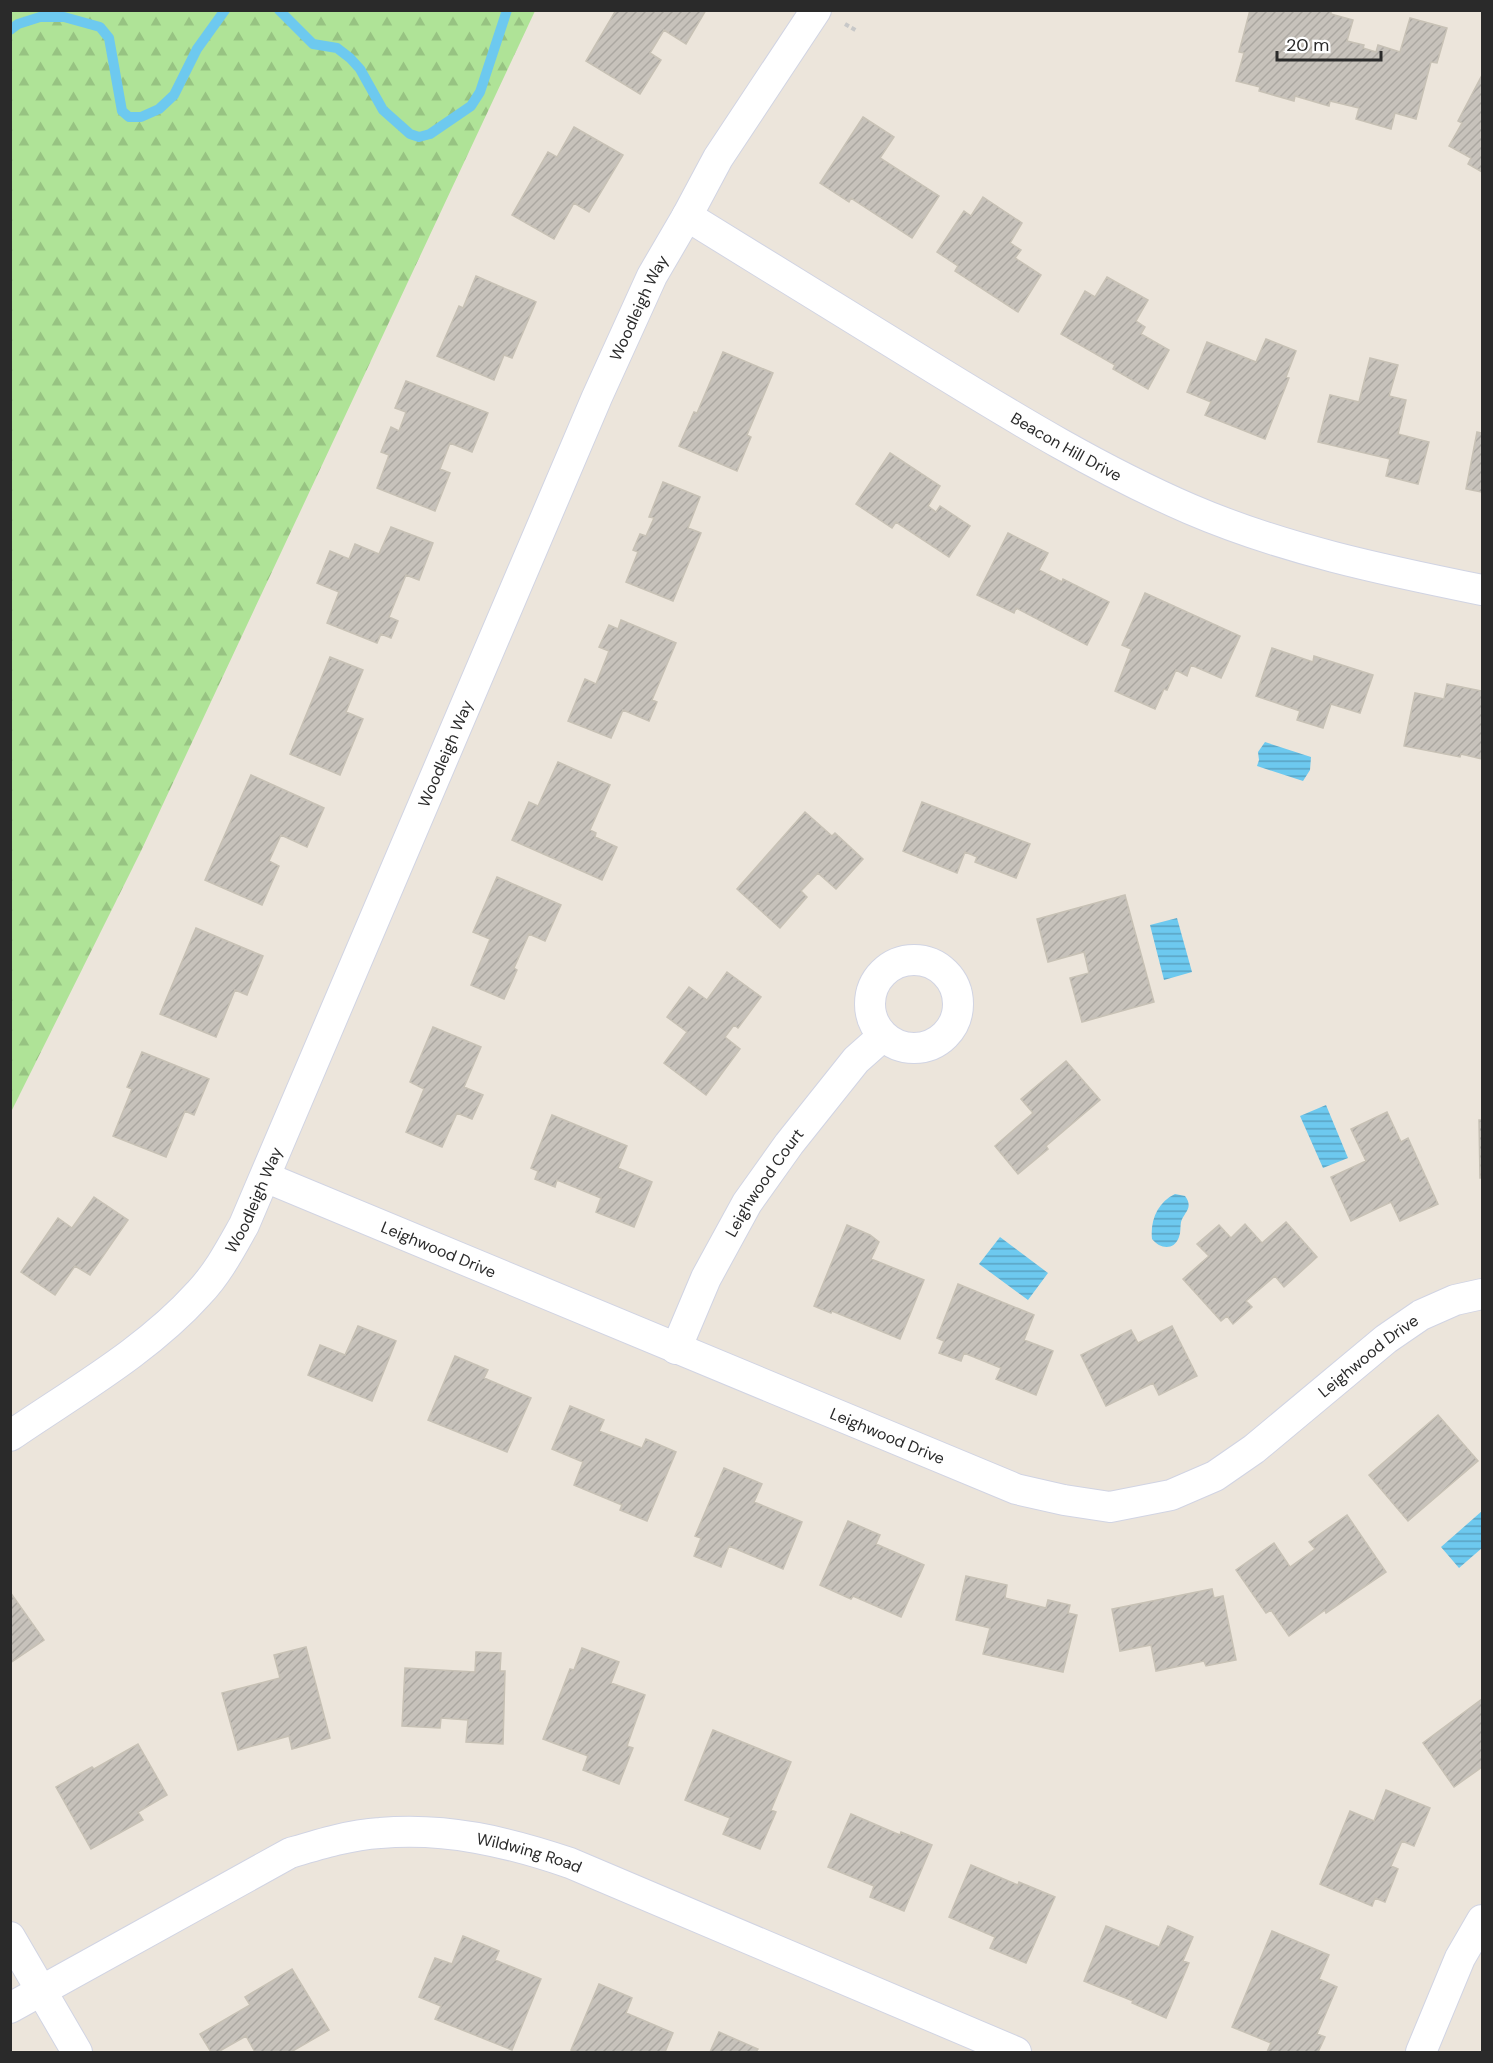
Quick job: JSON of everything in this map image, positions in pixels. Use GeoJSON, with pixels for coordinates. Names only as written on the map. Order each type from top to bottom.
{"type":"FeatureCollection","features":[{"type":"Feature","properties":{"kind":"street","name":"Woodleigh Way"},"geometry":{"type":"LineString","coordinates":[[10,1436],[170,1324],[201,1292],[228,1254],[244,1225],[265,1177],[597,397],[652,276],[718,158],[816,10]]}},
{"type":"Feature","properties":{"kind":"street","name":"Beacon Hill Drive"},"geometry":{"type":"LineString","coordinates":[[687,216],[1039,433],[1113,474],[1191,510],[1273,539],[1350,561],[1482,590]]}},
{"type":"Feature","properties":{"kind":"street","name":"Leighwood Court"},"geometry":{"type":"LineString","coordinates":[[676,1349],[706,1278],[747,1203],[789,1144],[849,1069],[883,1036]]}},
{"type":"Feature","properties":{"kind":"street","name":"Leighwood Drive"},"geometry":{"type":"LineString","coordinates":[[265,1177],[1016,1489],[1064,1500],[1110,1506],[1171,1495],[1215,1476],[1254,1449],[1386,1339],[1421,1315],[1455,1300],[1482,1294]]}},
{"type":"Feature","properties":{"kind":"street","name":"Wildwing Road"},"geometry":{"type":"LineString","coordinates":[[10,2008],[43,1992],[290,1853],[332,1841],[379,1833],[428,1832],[477,1837],[529,1849],[570,1863],[1016,2052]]}},
{"type":"Feature","properties":{"kind":"street"},"geometry":{"type":"LineString","coordinates":[[1420,2052],[1460,1958],[1482,1920]]}},
{"type":"Feature","properties":{"kind":"street"},"geometry":{"type":"LineString","coordinates":[[10,1937],[77,2052]]}},
{"type":"Feature","properties":{"kind":"green space"},"geometry":{"type":"Polygon","coordinates":[[[11,10],[535,11],[141,851],[11,1112],[11,10]]]}},
{"type":"Feature","properties":{"kind":"water"},"geometry":{"type":"Polygon","coordinates":[[[1265,742],[1311,757],[1310,770],[1303,781],[1257,766],[1258,752],[1265,742]]]}},
{"type":"Feature","properties":{"kind":"water"},"geometry":{"type":"Polygon","coordinates":[[[1177,918],[1192,972],[1164,980],[1150,925],[1177,918]]]}},
{"type":"Feature","properties":{"kind":"water"},"geometry":{"type":"Polygon","coordinates":[[[1326,1105],[1348,1158],[1323,1168],[1300,1116],[1326,1105]]]}},
{"type":"Feature","properties":{"kind":"water"},"geometry":{"type":"Polygon","coordinates":[[[1175,1194],[1185,1196],[1189,1204],[1181,1222],[1177,1242],[1167,1247],[1159,1245],[1152,1239],[1152,1225],[1156,1212],[1169,1197],[1175,1194]]]}},
{"type":"Feature","properties":{"kind":"water"},"geometry":{"type":"Polygon","coordinates":[[[1000,1237],[1048,1273],[1028,1300],[979,1264],[1000,1237]]]}},
{"type":"Feature","properties":{"kind":"water"},"geometry":{"type":"Polygon","coordinates":[[[1482,1511],[1482,1548],[1459,1568],[1441,1547],[1482,1511]]]}},
{"type":"Feature","properties":{"kind":"building"},"geometry":{"type":"Polygon","coordinates":[[[616,10],[706,10],[686,44],[664,30],[650,53],[661,60],[640,94],[586,61],[616,10]]]}},
{"type":"Feature","properties":{"kind":"building"},"geometry":{"type":"Polygon","coordinates":[[[1250,10],[1331,11],[1331,14],[1353,20],[1347,41],[1364,45],[1363,48],[1376,52],[1378,45],[1400,52],[1410,18],[1447,28],[1437,63],[1431,62],[1416,119],[1395,113],[1391,129],[1356,119],[1359,108],[1330,101],[1329,106],[1295,96],[1294,101],[1259,91],[1260,87],[1236,81],[1244,53],[1239,52],[1250,10]]]}},
{"type":"Feature","properties":{"kind":"building"},"geometry":{"type":"Polygon","coordinates":[[[1482,75],[1482,172],[1468,164],[1471,158],[1449,146],[1462,123],[1458,121],[1482,75]]]}},
{"type":"Feature","properties":{"kind":"building"},"geometry":{"type":"Polygon","coordinates":[[[863,117],[894,137],[880,158],[939,196],[912,238],[851,198],[849,202],[820,183],[863,117]]]}},
{"type":"Feature","properties":{"kind":"building"},"geometry":{"type":"Polygon","coordinates":[[[574,127],[623,155],[589,212],[574,203],[554,239],[512,215],[548,152],[557,157],[574,127]]]}},
{"type":"Feature","properties":{"kind":"building"},"geometry":{"type":"Polygon","coordinates":[[[983,197],[1022,223],[1010,243],[1021,250],[1015,258],[1041,275],[1018,312],[955,271],[958,266],[937,252],[964,211],[971,216],[983,197]]]}},
{"type":"Feature","properties":{"kind":"building"},"geometry":{"type":"Polygon","coordinates":[[[476,276],[536,302],[512,358],[504,355],[494,380],[437,356],[459,306],[463,308],[476,276]]]}},
{"type":"Feature","properties":{"kind":"building"},"geometry":{"type":"Polygon","coordinates":[[[1107,277],[1148,300],[1136,321],[1145,327],[1141,334],[1169,350],[1148,389],[1113,369],[1115,365],[1061,334],[1085,291],[1095,297],[1107,277]]]}},
{"type":"Feature","properties":{"kind":"building"},"geometry":{"type":"Polygon","coordinates":[[[1266,339],[1296,351],[1286,377],[1289,378],[1265,439],[1205,415],[1211,402],[1187,392],[1207,342],[1256,362],[1266,339]]]}},
{"type":"Feature","properties":{"kind":"building"},"geometry":{"type":"Polygon","coordinates":[[[723,352],[773,373],[747,435],[751,437],[737,471],[679,446],[694,412],[697,413],[723,352]]]}},
{"type":"Feature","properties":{"kind":"building"},"geometry":{"type":"Polygon","coordinates":[[[1370,358],[1398,365],[1389,396],[1406,400],[1398,434],[1429,442],[1418,484],[1386,476],[1390,459],[1318,442],[1330,395],[1359,402],[1370,358]]]}},
{"type":"Feature","properties":{"kind":"building"},"geometry":{"type":"Polygon","coordinates":[[[406,381],[488,413],[472,452],[450,443],[440,469],[450,473],[435,511],[377,488],[389,455],[381,452],[391,427],[399,431],[406,412],[395,408],[406,381]]]}},
{"type":"Feature","properties":{"kind":"building"},"geometry":{"type":"Polygon","coordinates":[[[1477,432],[1482,433],[1482,492],[1466,489],[1477,432]]]}},
{"type":"Feature","properties":{"kind":"building"},"geometry":{"type":"Polygon","coordinates":[[[890,453],[940,486],[928,506],[936,512],[940,506],[970,526],[949,557],[896,522],[892,528],[856,504],[890,453]]]}},
{"type":"Feature","properties":{"kind":"building"},"geometry":{"type":"Polygon","coordinates":[[[663,482],[700,497],[688,528],[701,533],[673,601],[626,582],[638,552],[633,550],[640,534],[646,536],[654,518],[649,517],[663,482]]]}},
{"type":"Feature","properties":{"kind":"building"},"geometry":{"type":"Polygon","coordinates":[[[391,527],[433,543],[419,580],[406,575],[389,617],[398,621],[391,638],[381,634],[377,643],[327,623],[339,592],[317,583],[330,551],[349,559],[355,544],[379,554],[391,527]]]}},
{"type":"Feature","properties":{"kind":"building"},"geometry":{"type":"Polygon","coordinates":[[[1008,533],[1048,553],[1039,570],[1109,602],[1087,645],[1016,608],[1014,613],[977,595],[1008,533]]]}},
{"type":"Feature","properties":{"kind":"building"},"geometry":{"type":"Polygon","coordinates":[[[1145,593],[1240,636],[1221,678],[1191,665],[1187,676],[1176,670],[1155,709],[1115,691],[1131,649],[1122,645],[1145,593]]]}},
{"type":"Feature","properties":{"kind":"building"},"geometry":{"type":"Polygon","coordinates":[[[621,620],[676,643],[652,700],[657,702],[649,721],[623,710],[611,738],[568,721],[585,679],[596,684],[609,651],[599,647],[609,625],[618,629],[621,620]]]}},
{"type":"Feature","properties":{"kind":"building"},"geometry":{"type":"Polygon","coordinates":[[[1272,648],[1313,662],[1314,656],[1373,675],[1360,713],[1331,704],[1323,728],[1297,720],[1300,711],[1256,696],[1272,648]]]}},
{"type":"Feature","properties":{"kind":"building"},"geometry":{"type":"Polygon","coordinates":[[[330,657],[363,670],[346,712],[363,719],[340,775],[290,754],[330,657]]]}},
{"type":"Feature","properties":{"kind":"building"},"geometry":{"type":"Polygon","coordinates":[[[1447,684],[1482,691],[1482,759],[1404,746],[1415,693],[1444,699],[1447,684]]]}},
{"type":"Feature","properties":{"kind":"building"},"geometry":{"type":"Polygon","coordinates":[[[558,762],[610,785],[590,830],[596,833],[595,837],[617,847],[602,880],[512,840],[529,802],[538,806],[558,762]]]}},
{"type":"Feature","properties":{"kind":"building"},"geometry":{"type":"Polygon","coordinates":[[[251,775],[324,808],[307,847],[281,835],[269,861],[279,866],[262,905],[205,880],[251,775]]]}},
{"type":"Feature","properties":{"kind":"building"},"geometry":{"type":"Polygon","coordinates":[[[922,802],[1030,844],[1016,878],[975,862],[977,857],[965,852],[957,873],[903,851],[922,802]]]}},
{"type":"Feature","properties":{"kind":"building"},"geometry":{"type":"Polygon","coordinates":[[[805,812],[832,836],[835,833],[863,859],[836,889],[818,873],[801,891],[807,897],[780,928],[737,889],[805,812]]]}},
{"type":"Feature","properties":{"kind":"building"},"geometry":{"type":"Polygon","coordinates":[[[497,877],[561,905],[545,941],[529,934],[504,999],[471,985],[490,939],[473,932],[497,877]]]}},
{"type":"Feature","properties":{"kind":"building"},"geometry":{"type":"Polygon","coordinates":[[[1125,895],[1154,1002],[1082,1022],[1070,978],[1089,973],[1084,952],[1048,962],[1037,919],[1125,895]]]}},
{"type":"Feature","properties":{"kind":"building"},"geometry":{"type":"Polygon","coordinates":[[[196,928],[263,956],[247,995],[235,990],[216,1037],[160,1014],[196,928]]]}},
{"type":"Feature","properties":{"kind":"building"},"geometry":{"type":"Polygon","coordinates":[[[727,972],[761,997],[738,1028],[734,1025],[725,1037],[740,1049],[706,1095],[664,1063],[687,1032],[667,1017],[689,987],[707,1000],[727,972]]]}},
{"type":"Feature","properties":{"kind":"building"},"geometry":{"type":"Polygon","coordinates":[[[433,1027],[481,1047],[464,1087],[483,1095],[472,1119],[457,1113],[442,1147],[406,1132],[424,1089],[410,1082],[433,1027]]]}},
{"type":"Feature","properties":{"kind":"building"},"geometry":{"type":"Polygon","coordinates":[[[142,1052],[209,1079],[194,1115],[185,1111],[166,1157],[113,1136],[132,1089],[127,1087],[142,1052]]]}},
{"type":"Feature","properties":{"kind":"building"},"geometry":{"type":"Polygon","coordinates":[[[1066,1061],[1100,1100],[1046,1146],[1048,1149],[1018,1174],[995,1146],[1033,1113],[1021,1099],[1066,1061]]]}},
{"type":"Feature","properties":{"kind":"building"},"geometry":{"type":"Polygon","coordinates":[[[1387,1112],[1401,1142],[1408,1138],[1438,1204],[1400,1221],[1391,1202],[1351,1221],[1331,1177],[1366,1161],[1351,1129],[1387,1112]]]}},
{"type":"Feature","properties":{"kind":"building"},"geometry":{"type":"Polygon","coordinates":[[[552,1115],[627,1146],[618,1168],[652,1182],[634,1227],[596,1212],[601,1198],[557,1180],[555,1187],[535,1179],[538,1171],[531,1168],[552,1115]]]}},
{"type":"Feature","properties":{"kind":"building"},"geometry":{"type":"Polygon","coordinates":[[[1479,1120],[1482,1120],[1482,1178],[1480,1178],[1479,1120]]]}},
{"type":"Feature","properties":{"kind":"building"},"geometry":{"type":"Polygon","coordinates":[[[94,1197],[128,1220],[90,1275],[75,1266],[55,1295],[21,1272],[58,1218],[72,1228],[94,1197]]]}},
{"type":"Feature","properties":{"kind":"building"},"geometry":{"type":"Polygon","coordinates":[[[1286,1222],[1317,1257],[1284,1287],[1275,1276],[1246,1301],[1252,1307],[1233,1324],[1227,1316],[1221,1321],[1183,1279],[1209,1256],[1197,1244],[1219,1225],[1231,1238],[1245,1224],[1262,1243],[1286,1222]]]}},
{"type":"Feature","properties":{"kind":"building"},"geometry":{"type":"Polygon","coordinates":[[[847,1225],[870,1235],[879,1242],[871,1259],[924,1280],[900,1339],[814,1306],[847,1225]]]}},
{"type":"Feature","properties":{"kind":"building"},"geometry":{"type":"Polygon","coordinates":[[[958,1284],[1034,1315],[1024,1340],[1053,1351],[1036,1395],[996,1379],[1001,1368],[964,1353],[961,1361],[939,1353],[944,1341],[937,1338],[958,1284]]]}},
{"type":"Feature","properties":{"kind":"building"},"geometry":{"type":"Polygon","coordinates":[[[358,1326],[396,1341],[372,1401],[308,1375],[320,1345],[345,1355],[358,1326]]]}},
{"type":"Feature","properties":{"kind":"building"},"geometry":{"type":"Polygon","coordinates":[[[1172,1326],[1197,1376],[1159,1395],[1153,1383],[1106,1406],[1081,1355],[1131,1330],[1138,1343],[1172,1326]]]}},
{"type":"Feature","properties":{"kind":"building"},"geometry":{"type":"Polygon","coordinates":[[[455,1356],[488,1370],[484,1378],[531,1398],[507,1452],[428,1420],[455,1356]]]}},
{"type":"Feature","properties":{"kind":"building"},"geometry":{"type":"Polygon","coordinates":[[[570,1406],[604,1420],[599,1431],[642,1448],[646,1439],[676,1452],[647,1521],[620,1510],[622,1505],[574,1485],[583,1462],[552,1449],[570,1406]]]}},
{"type":"Feature","properties":{"kind":"building"},"geometry":{"type":"Polygon","coordinates":[[[1438,1415],[1478,1461],[1408,1521],[1369,1475],[1438,1415]]]}},
{"type":"Feature","properties":{"kind":"building"},"geometry":{"type":"Polygon","coordinates":[[[724,1468],[762,1484],[754,1502],[802,1522],[783,1569],[729,1546],[721,1567],[694,1556],[701,1538],[695,1536],[724,1468]]]}},
{"type":"Feature","properties":{"kind":"building"},"geometry":{"type":"Polygon","coordinates":[[[1347,1515],[1386,1572],[1326,1613],[1325,1610],[1289,1636],[1271,1610],[1266,1613],[1236,1570],[1274,1543],[1290,1567],[1315,1549],[1309,1542],[1347,1515]]]}},
{"type":"Feature","properties":{"kind":"building"},"geometry":{"type":"Polygon","coordinates":[[[848,1521],[880,1535],[876,1544],[924,1565],[901,1617],[853,1596],[851,1599],[820,1585],[848,1521]]]}},
{"type":"Feature","properties":{"kind":"building"},"geometry":{"type":"Polygon","coordinates":[[[966,1576],[1007,1585],[1005,1598],[1046,1608],[1048,1600],[1070,1605],[1068,1613],[1077,1615],[1063,1672],[983,1654],[990,1628],[956,1620],[966,1576]]]}},
{"type":"Feature","properties":{"kind":"building"},"geometry":{"type":"Polygon","coordinates":[[[1212,1589],[1214,1598],[1223,1596],[1236,1660],[1206,1666],[1204,1661],[1156,1671],[1151,1645],[1120,1651],[1112,1609],[1212,1589]]]}},
{"type":"Feature","properties":{"kind":"building"},"geometry":{"type":"Polygon","coordinates":[[[10,1592],[44,1640],[10,1663],[10,1592]]]}},
{"type":"Feature","properties":{"kind":"building"},"geometry":{"type":"Polygon","coordinates":[[[306,1647],[330,1738],[292,1749],[289,1736],[238,1750],[222,1693],[280,1678],[274,1655],[306,1647]]]}},
{"type":"Feature","properties":{"kind":"building"},"geometry":{"type":"Polygon","coordinates":[[[582,1648],[619,1662],[611,1683],[645,1695],[627,1746],[633,1748],[619,1784],[583,1770],[588,1756],[543,1739],[570,1669],[574,1670],[582,1648]]]}},
{"type":"Feature","properties":{"kind":"building"},"geometry":{"type":"Polygon","coordinates":[[[476,1652],[501,1653],[500,1671],[505,1671],[503,1744],[466,1742],[468,1720],[441,1718],[440,1728],[402,1726],[405,1668],[475,1672],[476,1652]]]}},
{"type":"Feature","properties":{"kind":"building"},"geometry":{"type":"Polygon","coordinates":[[[1482,1699],[1482,1767],[1454,1787],[1423,1743],[1482,1699]]]}},
{"type":"Feature","properties":{"kind":"building"},"geometry":{"type":"Polygon","coordinates":[[[713,1730],[791,1762],[771,1810],[776,1812],[760,1849],[723,1834],[730,1818],[685,1800],[713,1730]]]}},
{"type":"Feature","properties":{"kind":"building"},"geometry":{"type":"Polygon","coordinates":[[[138,1744],[167,1795],[138,1812],[143,1820],[91,1849],[56,1787],[138,1744]]]}},
{"type":"Feature","properties":{"kind":"building"},"geometry":{"type":"Polygon","coordinates":[[[1386,1790],[1430,1808],[1414,1846],[1402,1841],[1391,1866],[1398,1869],[1385,1902],[1375,1898],[1372,1906],[1320,1884],[1350,1811],[1374,1821],[1386,1790]]]}},
{"type":"Feature","properties":{"kind":"building"},"geometry":{"type":"Polygon","coordinates":[[[851,1814],[900,1835],[901,1832],[932,1845],[904,1911],[870,1897],[874,1886],[828,1867],[851,1814]]]}},
{"type":"Feature","properties":{"kind":"building"},"geometry":{"type":"Polygon","coordinates":[[[971,1865],[1018,1885],[1019,1882],[1055,1897],[1026,1963],[990,1948],[995,1937],[949,1917],[971,1865]]]}},
{"type":"Feature","properties":{"kind":"building"},"geometry":{"type":"Polygon","coordinates":[[[1106,1926],[1159,1947],[1168,1926],[1193,1937],[1183,1961],[1189,1963],[1166,2018],[1132,2003],[1133,2001],[1084,1981],[1106,1926]]]}},
{"type":"Feature","properties":{"kind":"building"},"geometry":{"type":"Polygon","coordinates":[[[1272,1931],[1329,1955],[1319,1979],[1337,1987],[1317,2034],[1325,2037],[1318,2052],[1267,2052],[1271,2043],[1232,2027],[1272,1931]]]}},
{"type":"Feature","properties":{"kind":"building"},"geometry":{"type":"Polygon","coordinates":[[[463,1936],[499,1951],[495,1960],[541,1979],[512,2050],[435,2019],[441,2006],[419,1997],[435,1958],[452,1964],[463,1936]]]}},
{"type":"Feature","properties":{"kind":"building"},"geometry":{"type":"Polygon","coordinates":[[[292,1969],[329,2030],[291,2052],[255,2052],[246,2036],[218,2052],[211,2052],[200,2034],[250,2005],[245,1997],[292,1969]]]}},
{"type":"Feature","properties":{"kind":"building"},"geometry":{"type":"Polygon","coordinates":[[[599,1984],[632,1998],[626,2013],[673,2033],[665,2052],[577,2052],[571,2050],[599,1984]]]}},
{"type":"Feature","properties":{"kind":"building"},"geometry":{"type":"Polygon","coordinates":[[[719,2032],[758,2049],[756,2052],[710,2052],[719,2032]]]}},
{"type":"Feature","properties":{"kind":"waterway"},"geometry":{"type":"LineString","coordinates":[[10,30],[18,24],[40,17],[64,17],[100,27],[109,38],[122,111],[129,117],[141,117],[159,109],[174,95],[197,49],[225,10]]}},
{"type":"Feature","properties":{"kind":"waterway"},"geometry":{"type":"LineString","coordinates":[[279,10],[313,44],[337,48],[350,58],[360,69],[383,110],[410,134],[419,137],[430,134],[471,106],[480,92],[507,10]]}}]}
